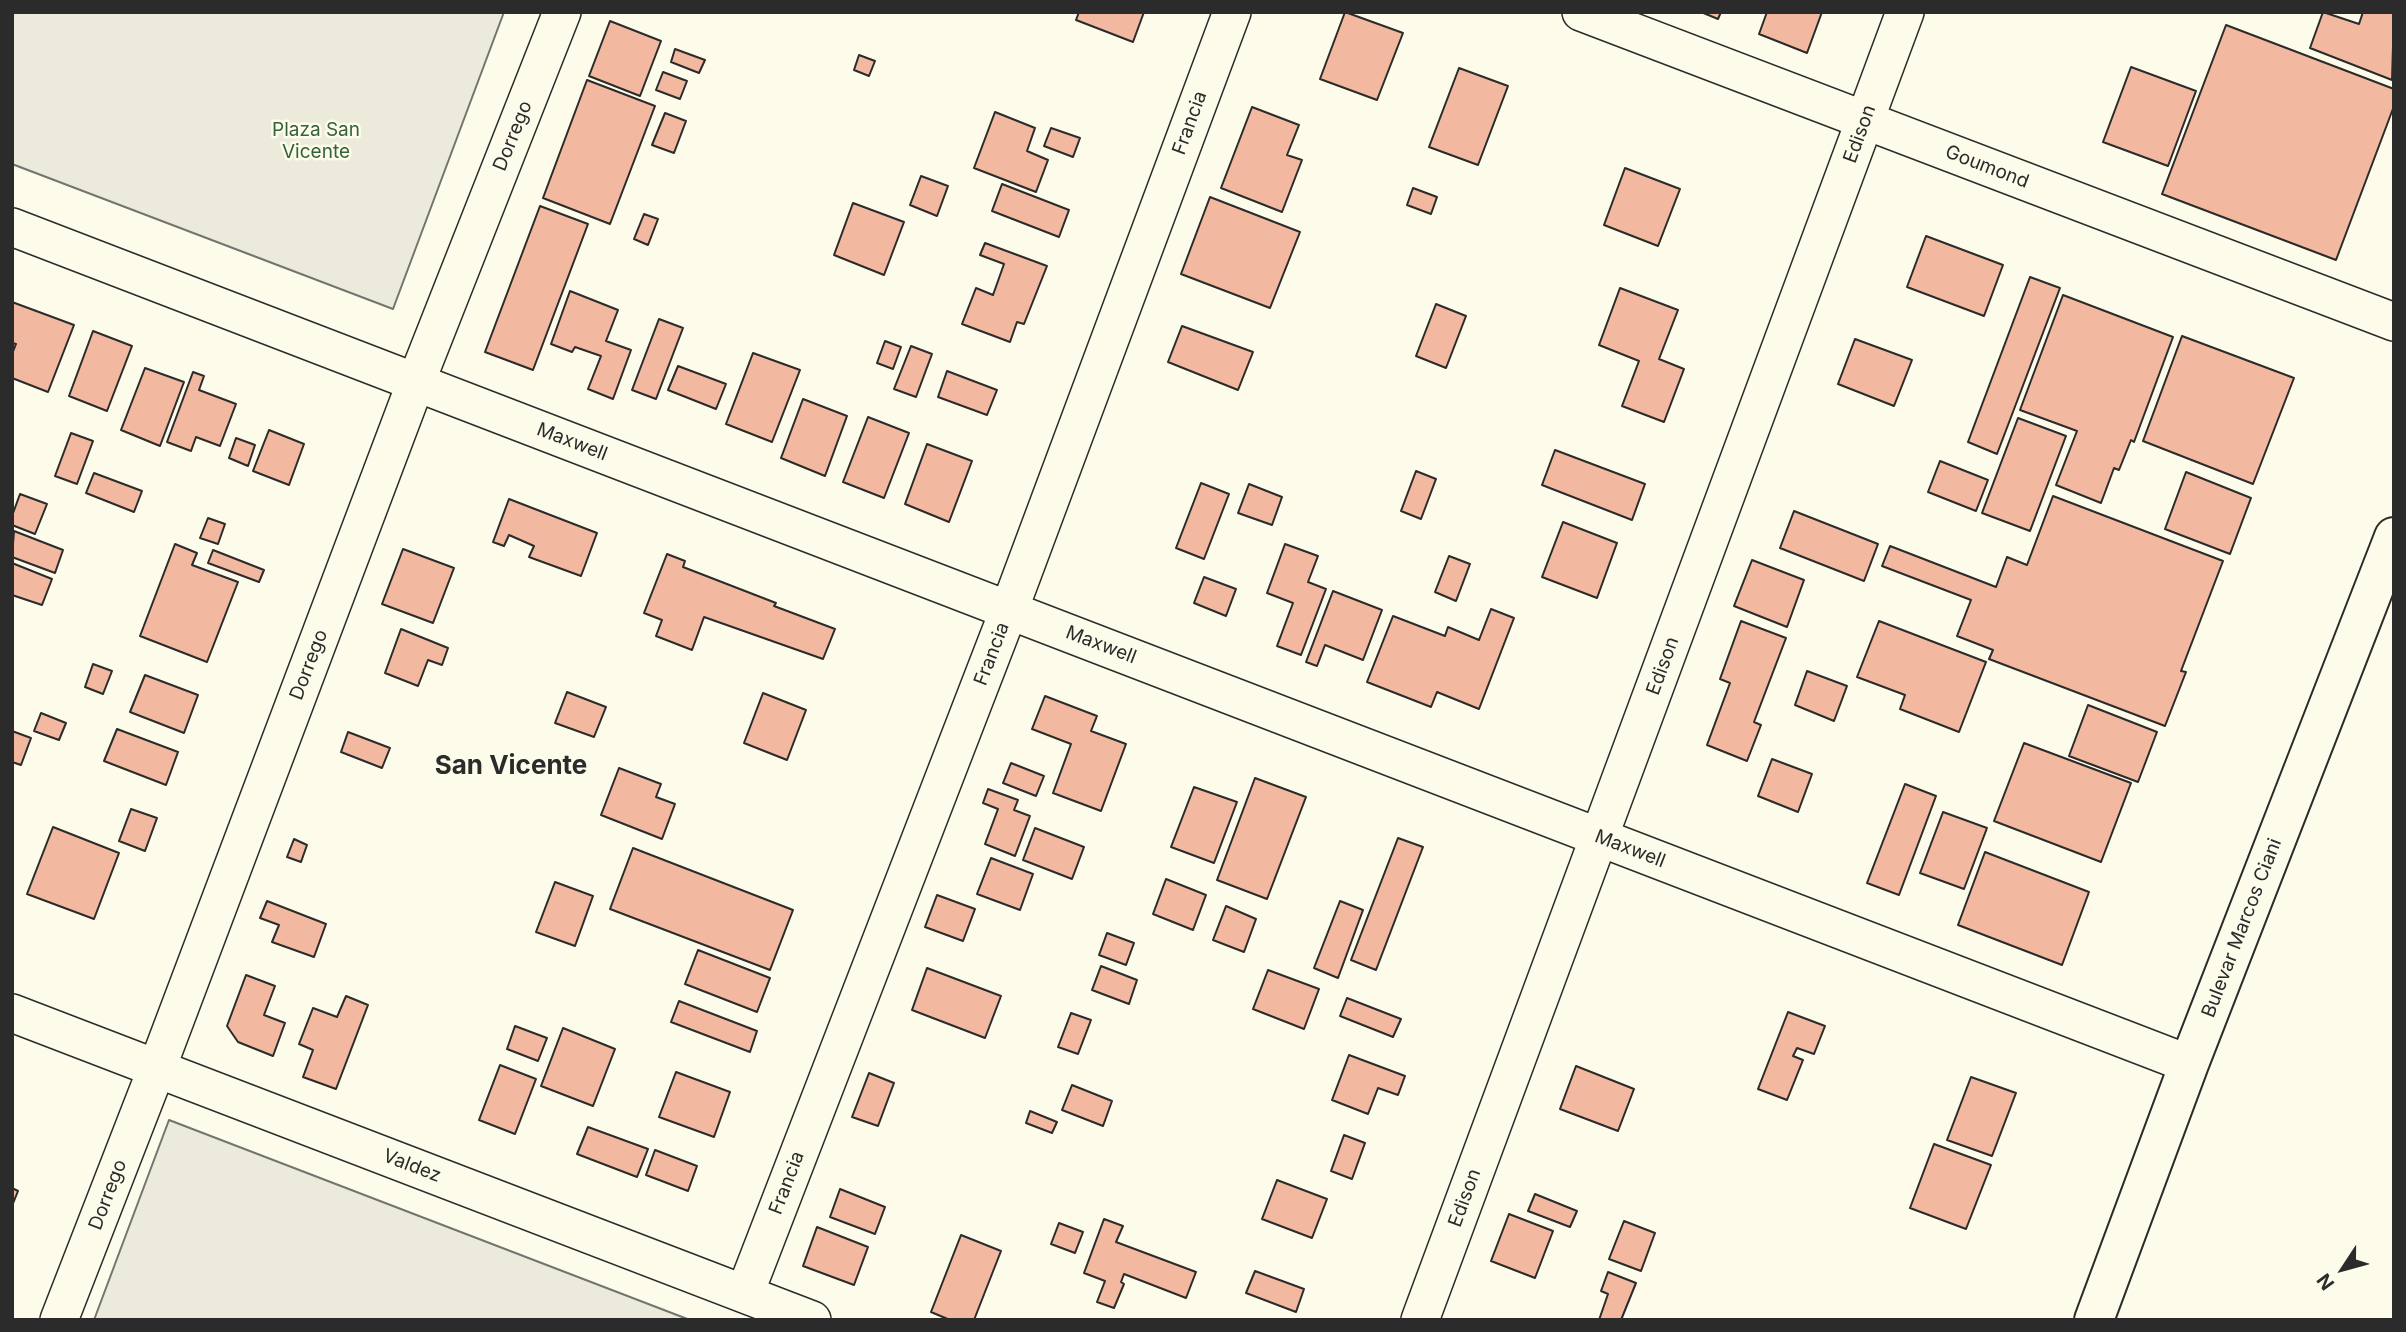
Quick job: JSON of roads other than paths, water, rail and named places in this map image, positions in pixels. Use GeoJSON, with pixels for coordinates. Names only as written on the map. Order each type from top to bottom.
{"type":"FeatureCollection","features":[{"type":"Feature","properties":{"kind":"highway","name":"Bulevar Marcos Ciani"},"geometry":{"type":"LineString","coordinates":[[2094,1320],[2189,1064],[2394,537]]}},
{"type":"Feature","properties":{"kind":"street","name":"Dorrego"},"geometry":{"type":"LineString","coordinates":[[59,1320],[158,1068],[416,382],[562,12]]}},
{"type":"Feature","properties":{"kind":"street","name":"Francia"},"geometry":{"type":"LineString","coordinates":[[745,1293],[1009,610],[1232,12]]}},
{"type":"Feature","properties":{"kind":"street","name":"Goumond"},"geometry":{"type":"LineString","coordinates":[[1581,12],[2394,322]]}},
{"type":"Feature","properties":{"kind":"street","name":"Edison"},"geometry":{"type":"LineString","coordinates":[[1420,1320],[1905,12]]}},
{"type":"Feature","properties":{"kind":"street","name":"Maxwell"},"geometry":{"type":"LineString","coordinates":[[12,227],[2189,1064]]}},
{"type":"Feature","properties":{"kind":"street","name":"Valdez"},"geometry":{"type":"LineString","coordinates":[[12,1013],[812,1320]]}},
{"type":"Feature","properties":{"kind":"district","name":"San Vicente"},"geometry":{"type":"Point","coordinates":[511,766]}},
{"type":"Feature","properties":{"kind":"park label","name":"Plaza San Vicente"},"geometry":{"type":"Point","coordinates":[316,141]}}]}
